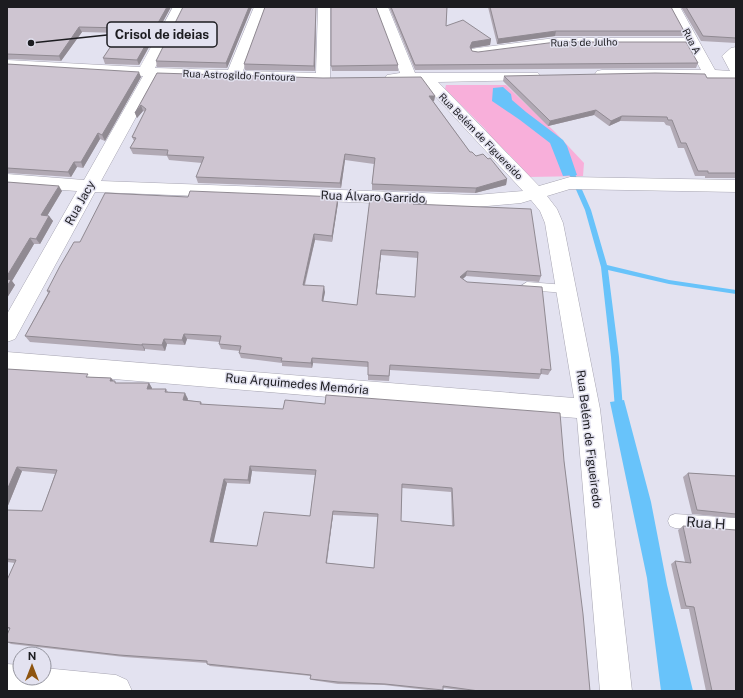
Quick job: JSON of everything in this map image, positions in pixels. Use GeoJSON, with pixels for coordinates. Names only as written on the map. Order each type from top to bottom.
{"type":"FeatureCollection","features":[{"type":"Feature","properties":{"kind":"street","name":"Rua Jacy"},"geometry":{"type":"LineString","coordinates":[[7,333],[90,186],[149,72],[179,7]]}},
{"type":"Feature","properties":{"kind":"street"},"geometry":{"type":"LineString","coordinates":[[234,74],[260,7]]}},
{"type":"Feature","properties":{"kind":"street","name":"Rua Astrogildo Fontoura"},"geometry":{"type":"LineString","coordinates":[[7,64],[149,72],[330,78],[324,7]]}},
{"type":"Feature","properties":{"kind":"street"},"geometry":{"type":"LineString","coordinates":[[382,7],[409,78]]}},
{"type":"Feature","properties":{"kind":"street","name":"Rua A"},"geometry":{"type":"LineString","coordinates":[[674,7],[710,74]]}},
{"type":"Feature","properties":{"kind":"street","name":"Rua 5 de Julho"},"geometry":{"type":"LineString","coordinates":[[477,52],[555,42],[692,42]]}},
{"type":"Feature","properties":{"kind":"street"},"geometry":{"type":"LineString","coordinates":[[736,51],[729,56],[736,69]]}},
{"type":"Feature","properties":{"kind":"street"},"geometry":{"type":"LineString","coordinates":[[590,74],[736,75]]}},
{"type":"Feature","properties":{"kind":"street"},"geometry":{"type":"LineString","coordinates":[[379,78],[543,75]]}},
{"type":"Feature","properties":{"kind":"street","name":"Rua Belém de Figuereido"},"geometry":{"type":"LineString","coordinates":[[426,78],[536,194]]}},
{"type":"Feature","properties":{"kind":"street","name":"Rua Álvaro Garrido"},"geometry":{"type":"LineString","coordinates":[[7,180],[90,186],[476,201],[536,194],[549,188],[570,182],[736,186]]}},
{"type":"Feature","properties":{"kind":"street","name":"Rua Belém de Figueiredo"},"geometry":{"type":"LineString","coordinates":[[536,194],[548,209],[554,224],[588,409],[616,691]]}},
{"type":"Feature","properties":{"kind":"street","name":"Rua Arquimedes Memória"},"geometry":{"type":"LineString","coordinates":[[7,361],[588,409]]}},
{"type":"Feature","properties":{"kind":"street"},"geometry":{"type":"LineString","coordinates":[[7,679],[116,691]]}},
{"type":"Feature","properties":{"kind":"lane"},"geometry":{"type":"LineString","coordinates":[[512,285],[566,289]]}},
{"type":"Feature","properties":{"kind":"lane","name":"Rua H"},"geometry":{"type":"LineString","coordinates":[[675,521],[736,525]]}},
{"type":"Feature","properties":{"kind":"shaded area"},"geometry":{"type":"Polygon","coordinates":[[[446,85],[506,85],[555,132],[584,163],[583,176],[529,177],[520,174],[485,129],[445,89],[446,85]]]}},
{"type":"Feature","properties":{"kind":"water"},"geometry":{"type":"Polygon","coordinates":[[[503,87],[511,94],[512,100],[563,140],[567,146],[577,175],[563,176],[550,143],[492,101],[493,88],[503,87]]]}},
{"type":"Feature","properties":{"kind":"water"},"geometry":{"type":"Polygon","coordinates":[[[624,400],[651,502],[667,585],[693,691],[661,691],[647,578],[610,402],[624,400]]]}},
{"type":"Feature","properties":{"kind":"building"},"geometry":{"type":"Polygon","coordinates":[[[7,7],[167,7],[137,60],[103,58],[123,28],[79,27],[59,56],[7,54],[7,7]]]}},
{"type":"Feature","properties":{"kind":"building"},"geometry":{"type":"Polygon","coordinates":[[[183,7],[249,7],[226,63],[156,61],[183,7]]]}},
{"type":"Feature","properties":{"kind":"building"},"geometry":{"type":"Polygon","coordinates":[[[265,7],[316,7],[314,66],[244,64],[265,7]]]}},
{"type":"Feature","properties":{"kind":"building"},"geometry":{"type":"Polygon","coordinates":[[[331,7],[376,7],[398,65],[331,66],[331,7]]]}},
{"type":"Feature","properties":{"kind":"building"},"geometry":{"type":"Polygon","coordinates":[[[391,7],[447,7],[446,26],[463,20],[491,39],[472,42],[470,47],[472,51],[478,52],[556,42],[686,42],[698,63],[415,65],[391,7]]]}},
{"type":"Feature","properties":{"kind":"building"},"geometry":{"type":"Polygon","coordinates":[[[490,7],[671,7],[684,31],[556,31],[498,39],[490,7]]]}},
{"type":"Feature","properties":{"kind":"building"},"geometry":{"type":"Polygon","coordinates":[[[686,7],[736,7],[736,38],[703,36],[686,7]]]}},
{"type":"Feature","properties":{"kind":"building"},"geometry":{"type":"Polygon","coordinates":[[[7,64],[139,72],[102,135],[98,133],[81,162],[74,162],[68,172],[7,168],[7,64]]]}},
{"type":"Feature","properties":{"kind":"building"},"geometry":{"type":"Polygon","coordinates":[[[157,73],[323,78],[421,77],[435,96],[429,96],[470,152],[476,156],[483,154],[488,159],[490,158],[507,179],[476,188],[372,184],[375,158],[345,154],[340,183],[196,177],[204,157],[167,155],[168,150],[130,148],[136,138],[132,137],[146,109],[141,105],[135,113],[157,73]]]}},
{"type":"Feature","properties":{"kind":"building"},"geometry":{"type":"Polygon","coordinates":[[[655,73],[705,74],[707,78],[736,78],[736,173],[708,173],[708,171],[698,171],[686,143],[681,143],[672,120],[668,120],[667,117],[622,116],[611,121],[596,110],[550,121],[504,76],[655,73]]]}},
{"type":"Feature","properties":{"kind":"building"},"geometry":{"type":"Polygon","coordinates":[[[7,182],[59,186],[41,215],[49,216],[36,239],[30,238],[7,276],[7,182]]]}},
{"type":"Feature","properties":{"kind":"building"},"geometry":{"type":"Polygon","coordinates":[[[190,191],[338,197],[332,236],[314,234],[303,285],[324,286],[322,301],[357,305],[370,198],[427,201],[413,204],[531,209],[541,276],[467,271],[460,277],[467,282],[542,287],[551,370],[541,369],[541,374],[390,365],[389,376],[368,375],[368,362],[312,358],[311,363],[281,361],[282,358],[239,353],[241,346],[219,344],[221,336],[184,334],[182,340],[164,339],[162,345],[142,345],[25,336],[50,291],[47,291],[60,266],[74,242],[80,242],[105,193],[188,197],[190,191]],[[381,250],[376,294],[415,297],[418,252],[381,250]]]}},
{"type":"Feature","properties":{"kind":"building"},"geometry":{"type":"Polygon","coordinates":[[[7,279],[11,280],[7,286],[7,279]]]}},
{"type":"Feature","properties":{"kind":"building"},"geometry":{"type":"Polygon","coordinates":[[[7,369],[88,374],[86,377],[111,378],[110,381],[115,381],[115,383],[149,383],[147,389],[166,389],[165,392],[185,393],[183,400],[201,402],[200,404],[283,409],[285,400],[325,404],[326,395],[560,413],[564,461],[583,614],[590,691],[479,691],[443,686],[443,690],[385,684],[338,682],[310,679],[311,675],[207,664],[207,661],[119,655],[52,647],[52,646],[7,642],[7,635],[10,628],[7,627],[7,580],[16,560],[7,559],[7,510],[42,511],[57,470],[17,467],[7,490],[7,369]],[[250,466],[248,480],[224,479],[210,542],[257,546],[264,512],[310,516],[316,470],[250,466]],[[402,484],[401,521],[454,526],[452,488],[402,484]],[[333,511],[326,563],[374,568],[378,514],[333,511]]]}},
{"type":"Feature","properties":{"kind":"building"},"geometry":{"type":"Polygon","coordinates":[[[688,473],[736,476],[736,514],[697,510],[688,473]]]}},
{"type":"Feature","properties":{"kind":"building"},"geometry":{"type":"Polygon","coordinates":[[[683,526],[736,530],[736,691],[712,691],[694,607],[686,606],[675,561],[691,563],[683,526]]]}},
{"type":"Feature","properties":{"kind":"waterway"},"geometry":{"type":"LineString","coordinates":[[569,167],[588,210],[604,267]]}},
{"type":"Feature","properties":{"kind":"waterway"},"geometry":{"type":"LineString","coordinates":[[604,267],[669,282],[736,292]]}},
{"type":"Feature","properties":{"kind":"waterway"},"geometry":{"type":"LineString","coordinates":[[604,267],[615,357],[619,409]]}},
{"type":"Feature","properties":{"kind":"place","name":"Crisol de ideias"},"geometry":{"type":"Point","coordinates":[31,43]}}]}
